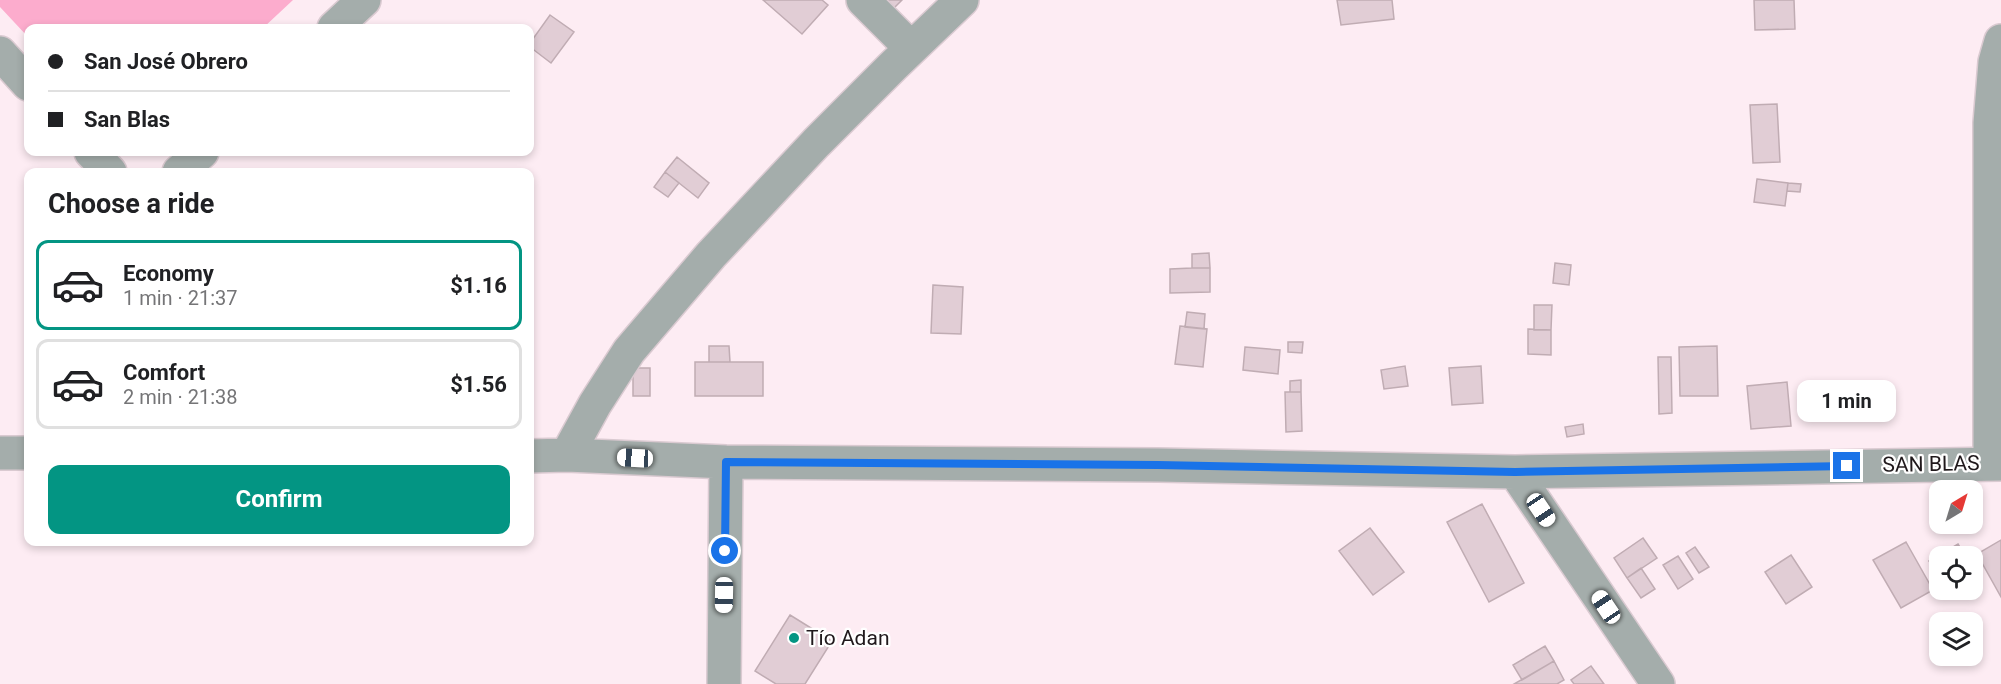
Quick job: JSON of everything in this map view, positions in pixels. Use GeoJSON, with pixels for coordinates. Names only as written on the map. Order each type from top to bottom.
{"type":"FeatureCollection","features":[{"type":"Feature","properties":{"kind":"street"},"geometry":{"type":"LineString","coordinates":[[338,24],[364,0]]}},
{"type":"Feature","properties":{"kind":"street"},"geometry":{"type":"LineString","coordinates":[[862,0],[911,48]]}},
{"type":"Feature","properties":{"kind":"street"},"geometry":{"type":"LineString","coordinates":[[567,455],[595,404],[629,351],[711,255],[816,143],[962,0]]}},
{"type":"Feature","properties":{"kind":"street"},"geometry":{"type":"LineString","coordinates":[[1996,463],[1990,123],[1995,62],[2001,41]]}},
{"type":"Feature","properties":{"kind":"street"},"geometry":{"type":"LineString","coordinates":[[0,53],[24,80]]}},
{"type":"Feature","properties":{"kind":"street"},"geometry":{"type":"LineString","coordinates":[[95,156],[106,168]]}},
{"type":"Feature","properties":{"kind":"street"},"geometry":{"type":"LineString","coordinates":[[184,168],[197,156]]}},
{"type":"Feature","properties":{"kind":"street"},"geometry":{"type":"LineString","coordinates":[[0,453],[24,453]]}},
{"type":"Feature","properties":{"kind":"street","name":"SAN BLAS"},"geometry":{"type":"LineString","coordinates":[[534,456],[567,455],[726,462],[1158,465],[1515,472],[1996,463]]}},
{"type":"Feature","properties":{"kind":"street"},"geometry":{"type":"LineString","coordinates":[[724,684],[726,462]]}},
{"type":"Feature","properties":{"kind":"street"},"geometry":{"type":"LineString","coordinates":[[1515,472],[1658,684]]}},
{"type":"Feature","properties":{"kind":"shaded area"},"geometry":{"type":"Polygon","coordinates":[[[0,0],[293,0],[267,24],[24,24],[24,33],[0,7],[0,0]]]}},
{"type":"Feature","properties":{"kind":"building"},"geometry":{"type":"Polygon","coordinates":[[[763,0],[822,0],[828,5],[802,34],[763,0]]]}},
{"type":"Feature","properties":{"kind":"building"},"geometry":{"type":"Polygon","coordinates":[[[886,0],[902,0],[894,8],[886,0]]]}},
{"type":"Feature","properties":{"kind":"building"},"geometry":{"type":"Polygon","coordinates":[[[1337,0],[1392,0],[1394,19],[1341,25],[1337,0]]]}},
{"type":"Feature","properties":{"kind":"building"},"geometry":{"type":"Polygon","coordinates":[[[1754,0],[1794,0],[1795,29],[1755,30],[1754,0]]]}},
{"type":"Feature","properties":{"kind":"building"},"geometry":{"type":"Polygon","coordinates":[[[550,15],[574,32],[551,63],[534,50],[534,37],[550,15]]]}},
{"type":"Feature","properties":{"kind":"building"},"geometry":{"type":"Polygon","coordinates":[[[1777,104],[1780,162],[1753,163],[1750,105],[1777,104]]]}},
{"type":"Feature","properties":{"kind":"building"},"geometry":{"type":"Polygon","coordinates":[[[677,157],[709,183],[698,198],[665,172],[677,157]]]}},
{"type":"Feature","properties":{"kind":"building"},"geometry":{"type":"Polygon","coordinates":[[[665,172],[679,183],[668,197],[654,187],[665,172]]]}},
{"type":"Feature","properties":{"kind":"building"},"geometry":{"type":"Polygon","coordinates":[[[1757,179],[1788,183],[1785,206],[1754,202],[1757,179]]]}},
{"type":"Feature","properties":{"kind":"building"},"geometry":{"type":"Polygon","coordinates":[[[1788,183],[1801,184],[1800,192],[1787,191],[1788,183]]]}},
{"type":"Feature","properties":{"kind":"building"},"geometry":{"type":"Polygon","coordinates":[[[1209,253],[1210,268],[1192,268],[1192,254],[1209,253]]]}},
{"type":"Feature","properties":{"kind":"building"},"geometry":{"type":"Polygon","coordinates":[[[1555,263],[1571,265],[1569,285],[1553,283],[1555,263]]]}},
{"type":"Feature","properties":{"kind":"building"},"geometry":{"type":"Polygon","coordinates":[[[1210,268],[1210,292],[1170,293],[1170,269],[1210,268]]]}},
{"type":"Feature","properties":{"kind":"building"},"geometry":{"type":"Polygon","coordinates":[[[933,285],[963,287],[961,334],[931,333],[933,285]]]}},
{"type":"Feature","properties":{"kind":"building"},"geometry":{"type":"Polygon","coordinates":[[[1534,305],[1552,305],[1551,330],[1534,330],[1534,305]]]}},
{"type":"Feature","properties":{"kind":"building"},"geometry":{"type":"Polygon","coordinates":[[[1187,312],[1205,314],[1204,329],[1185,327],[1187,312]]]}},
{"type":"Feature","properties":{"kind":"building"},"geometry":{"type":"Polygon","coordinates":[[[1180,326],[1207,329],[1203,367],[1175,364],[1180,326]]]}},
{"type":"Feature","properties":{"kind":"building"},"geometry":{"type":"Polygon","coordinates":[[[1528,329],[1551,330],[1551,355],[1528,354],[1528,329]]]}},
{"type":"Feature","properties":{"kind":"building"},"geometry":{"type":"Polygon","coordinates":[[[1288,342],[1303,342],[1302,353],[1288,352],[1288,342]]]}},
{"type":"Feature","properties":{"kind":"building"},"geometry":{"type":"Polygon","coordinates":[[[709,346],[729,346],[730,362],[709,362],[709,346]]]}},
{"type":"Feature","properties":{"kind":"building"},"geometry":{"type":"Polygon","coordinates":[[[1717,346],[1718,396],[1680,396],[1679,347],[1717,346]]]}},
{"type":"Feature","properties":{"kind":"building"},"geometry":{"type":"Polygon","coordinates":[[[1245,347],[1280,350],[1278,374],[1243,370],[1245,347]]]}},
{"type":"Feature","properties":{"kind":"building"},"geometry":{"type":"Polygon","coordinates":[[[1658,357],[1671,357],[1672,413],[1659,414],[1658,357]]]}},
{"type":"Feature","properties":{"kind":"building"},"geometry":{"type":"Polygon","coordinates":[[[695,362],[763,362],[763,396],[695,396],[695,362]]]}},
{"type":"Feature","properties":{"kind":"building"},"geometry":{"type":"Polygon","coordinates":[[[1405,366],[1408,386],[1384,389],[1381,370],[1405,366]]]}},
{"type":"Feature","properties":{"kind":"building"},"geometry":{"type":"Polygon","coordinates":[[[1481,366],[1483,403],[1452,405],[1449,368],[1481,366]]]}},
{"type":"Feature","properties":{"kind":"building"},"geometry":{"type":"Polygon","coordinates":[[[633,368],[650,368],[650,396],[633,396],[633,368]]]}},
{"type":"Feature","properties":{"kind":"building"},"geometry":{"type":"Polygon","coordinates":[[[1301,380],[1301,392],[1290,392],[1290,381],[1301,380]]]}},
{"type":"Feature","properties":{"kind":"building"},"geometry":{"type":"Polygon","coordinates":[[[1787,382],[1791,426],[1751,429],[1747,386],[1787,382]]]}},
{"type":"Feature","properties":{"kind":"building"},"geometry":{"type":"Polygon","coordinates":[[[1285,392],[1301,392],[1302,431],[1286,432],[1285,392]]]}},
{"type":"Feature","properties":{"kind":"building"},"geometry":{"type":"Polygon","coordinates":[[[1583,424],[1584,434],[1567,437],[1565,427],[1583,424]]]}},
{"type":"Feature","properties":{"kind":"building"},"geometry":{"type":"Polygon","coordinates":[[[1482,504],[1524,583],[1489,602],[1447,522],[1482,504]]]}},
{"type":"Feature","properties":{"kind":"building"},"geometry":{"type":"Polygon","coordinates":[[[1370,528],[1404,572],[1373,595],[1339,551],[1370,528]]]}},
{"type":"Feature","properties":{"kind":"building"},"geometry":{"type":"Polygon","coordinates":[[[1643,538],[1657,558],[1627,578],[1614,558],[1643,538]]]}},
{"type":"Feature","properties":{"kind":"building"},"geometry":{"type":"Polygon","coordinates":[[[2001,540],[2001,597],[1983,565],[1983,550],[2001,540]]]}},
{"type":"Feature","properties":{"kind":"building"},"geometry":{"type":"Polygon","coordinates":[[[1906,542],[1929,583],[1929,592],[1901,608],[1873,560],[1906,542]]]}},
{"type":"Feature","properties":{"kind":"building"},"geometry":{"type":"Polygon","coordinates":[[[1695,547],[1709,567],[1699,573],[1686,553],[1695,547]]]}},
{"type":"Feature","properties":{"kind":"building"},"geometry":{"type":"Polygon","coordinates":[[[1791,555],[1812,587],[1786,604],[1765,572],[1791,555]]]}},
{"type":"Feature","properties":{"kind":"building"},"geometry":{"type":"Polygon","coordinates":[[[1678,556],[1693,579],[1678,589],[1663,565],[1678,556]]]}},
{"type":"Feature","properties":{"kind":"building"},"geometry":{"type":"Polygon","coordinates":[[[1641,568],[1655,589],[1641,598],[1627,578],[1641,568]]]}},
{"type":"Feature","properties":{"kind":"building"},"geometry":{"type":"Polygon","coordinates":[[[790,615],[832,641],[805,684],[776,684],[755,671],[790,615]]]}},
{"type":"Feature","properties":{"kind":"building"},"geometry":{"type":"Polygon","coordinates":[[[1545,646],[1554,661],[1522,680],[1513,665],[1545,646]]]}},
{"type":"Feature","properties":{"kind":"building"},"geometry":{"type":"Polygon","coordinates":[[[1554,661],[1564,680],[1557,684],[1514,684],[1554,661]]]}},
{"type":"Feature","properties":{"kind":"building"},"geometry":{"type":"Polygon","coordinates":[[[1591,666],[1604,684],[1574,684],[1571,680],[1591,666]]]}},
{"type":"Feature","properties":{"kind":"place","name":"Tío Adan"},"geometry":{"type":"Point","coordinates":[794,638]}},
{"type":"Feature","properties":{"kind":"route"},"geometry":{"type":"LineString","coordinates":[[725,551],[726,462],[1158,465],[1515,472],[1847,466]]}}]}
